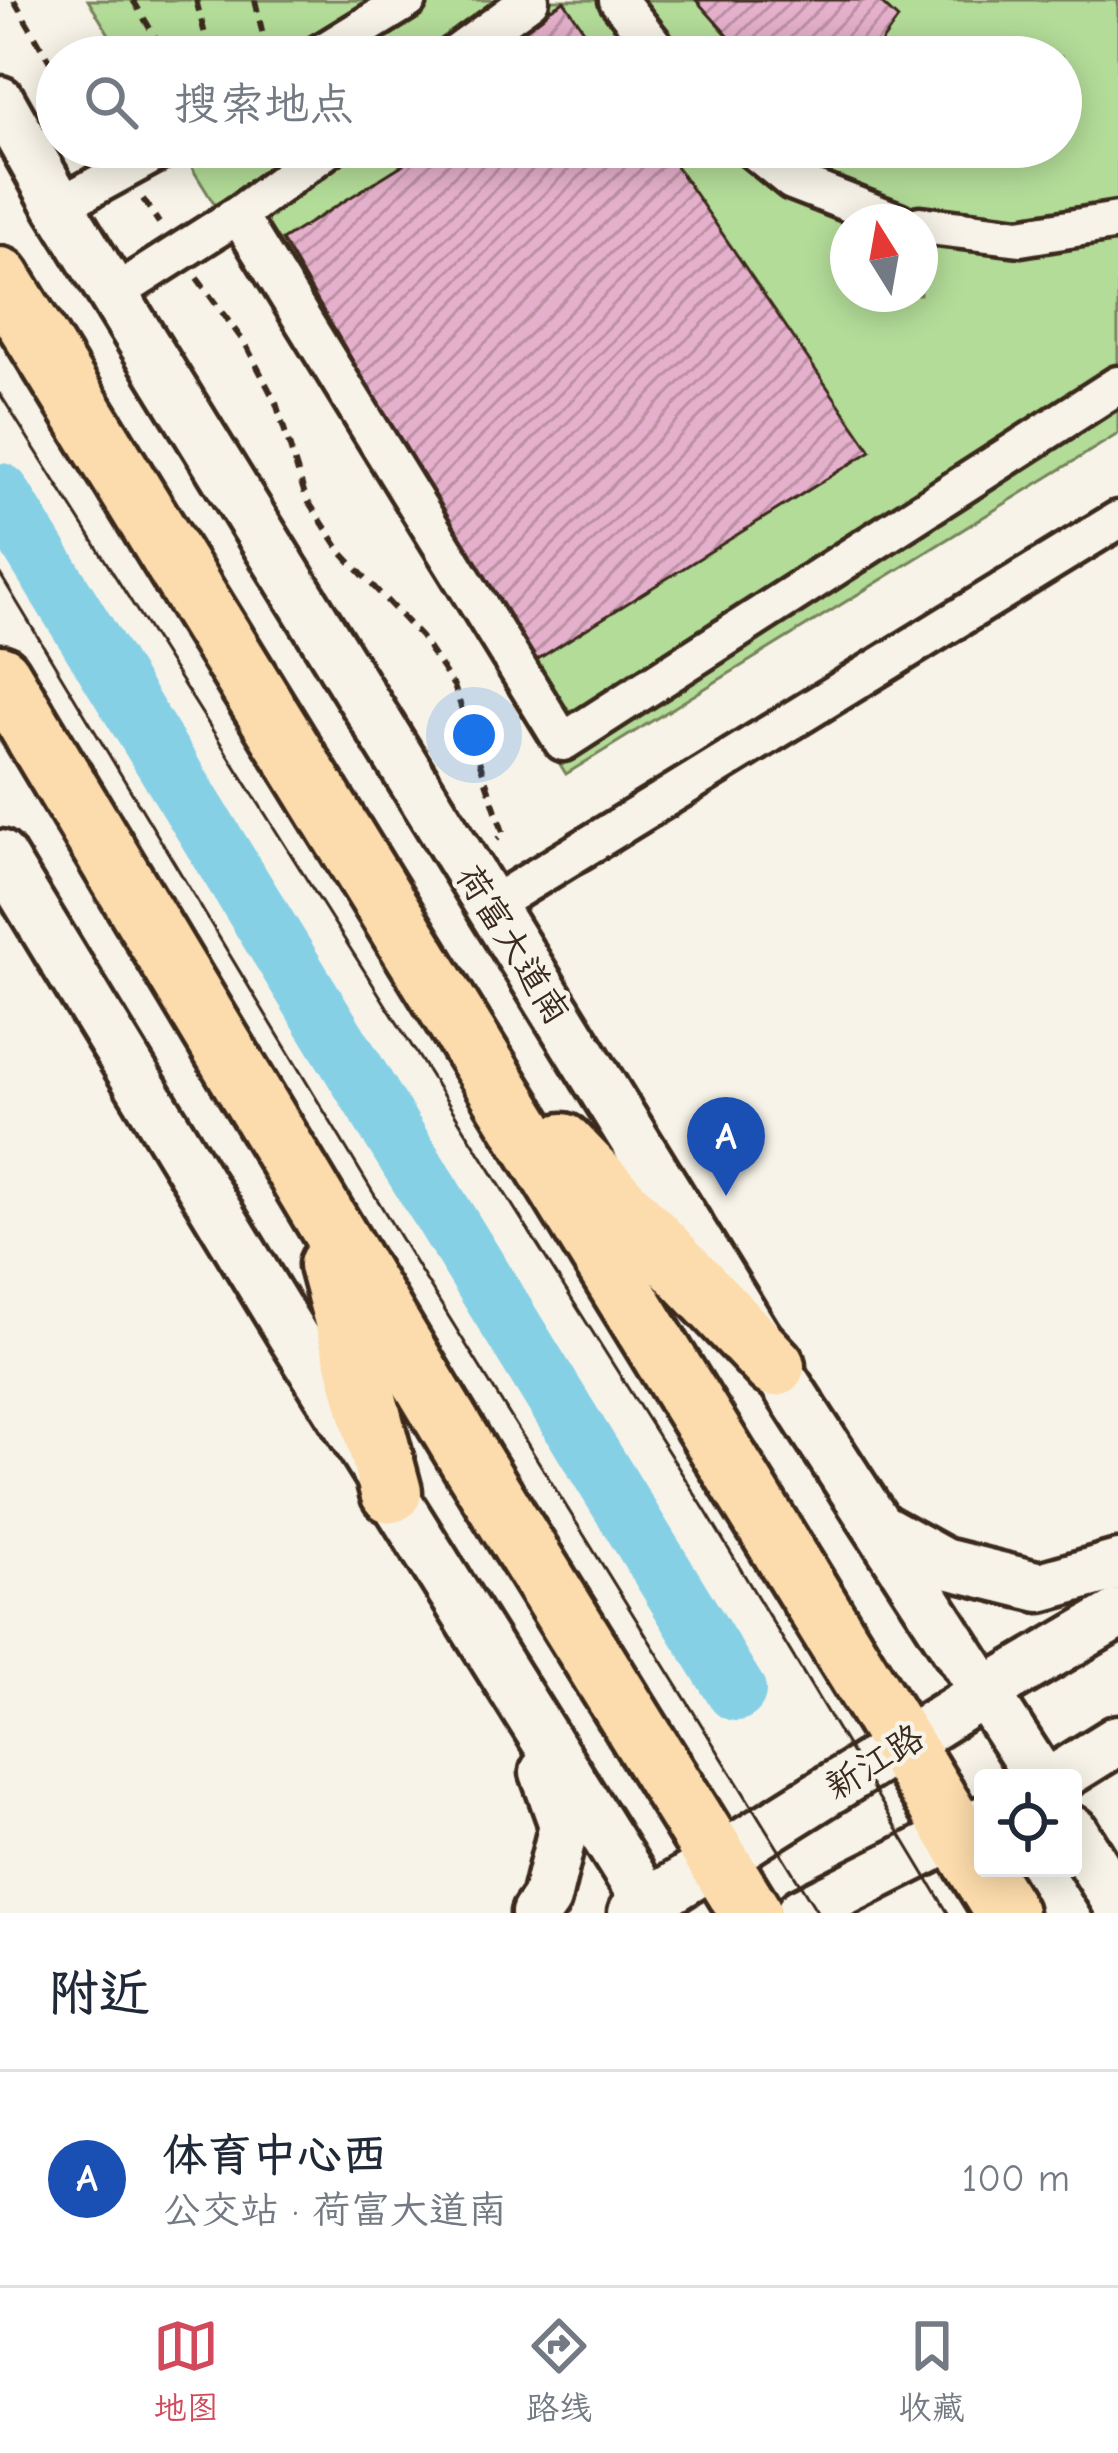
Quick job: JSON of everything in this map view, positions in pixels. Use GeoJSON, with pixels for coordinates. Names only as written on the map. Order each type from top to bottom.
{"type":"FeatureCollection","features":[{"type":"Feature","properties":{"kind":"main road"},"geometry":{"type":"LineString","coordinates":[[0,278],[903,1744],[972,1827],[1006,1913]]}},
{"type":"Feature","properties":{"kind":"main road"},"geometry":{"type":"LineString","coordinates":[[0,676],[311,1196],[751,1913]]}},
{"type":"Feature","properties":{"kind":"main road"},"geometry":{"type":"LineString","coordinates":[[478,1054],[774,1366]]}},
{"type":"Feature","properties":{"kind":"main road"},"geometry":{"type":"LineString","coordinates":[[311,1196],[391,1492]]}},
{"type":"Feature","properties":{"kind":"street"},"geometry":{"type":"LineString","coordinates":[[349,36],[408,0]]}},
{"type":"Feature","properties":{"kind":"street"},"geometry":{"type":"LineString","coordinates":[[481,36],[530,0]]}},
{"type":"Feature","properties":{"kind":"street"},"geometry":{"type":"LineString","coordinates":[[618,0],[646,36]]}},
{"type":"Feature","properties":{"kind":"street","name":"荷富大道南"},"geometry":{"type":"LineString","coordinates":[[0,101],[36,165]]}},
{"type":"Feature","properties":{"kind":"street","name":"荷富大道南"},"geometry":{"type":"LineString","coordinates":[[38,168],[774,1366],[1034,1769]]}},
{"type":"Feature","properties":{"kind":"street"},"geometry":{"type":"LineString","coordinates":[[59,206],[128,168]]}},
{"type":"Feature","properties":{"kind":"street"},"geometry":{"type":"LineString","coordinates":[[114,294],[302,168]]}},
{"type":"Feature","properties":{"kind":"street"},"geometry":{"type":"LineString","coordinates":[[776,168],[792,181],[851,204]]}},
{"type":"Feature","properties":{"kind":"street"},"geometry":{"type":"LineString","coordinates":[[238,215],[563,742],[1118,385]]}},
{"type":"Feature","properties":{"kind":"street"},"geometry":{"type":"LineString","coordinates":[[938,227],[1020,237],[1118,221]]}},
{"type":"Feature","properties":{"kind":"street"},"geometry":{"type":"LineString","coordinates":[[490,906],[1118,520]]}},
{"type":"Feature","properties":{"kind":"street"},"geometry":{"type":"LineString","coordinates":[[0,855],[645,1910]]}},
{"type":"Feature","properties":{"kind":"street"},"geometry":{"type":"LineString","coordinates":[[874,1525],[943,1563],[1040,1587],[1118,1565]]}},
{"type":"Feature","properties":{"kind":"street","name":"新江路"},"geometry":{"type":"LineString","coordinates":[[645,1910],[985,1692],[1118,1614]]}},
{"type":"Feature","properties":{"kind":"street"},"geometry":{"type":"LineString","coordinates":[[517,1694],[564,1825],[546,1899],[536,1913]]}},
{"type":"Feature","properties":{"kind":"street"},"geometry":{"type":"LineString","coordinates":[[1072,1769],[1118,1741]]}},
{"type":"Feature","properties":{"kind":"street"},"geometry":{"type":"LineString","coordinates":[[801,1913],[972,1827]]}},
{"type":"Feature","properties":{"kind":"street"},"geometry":{"type":"LineString","coordinates":[[1082,1846],[1118,1904]]}},
{"type":"Feature","properties":{"kind":"path"},"geometry":{"type":"LineString","coordinates":[[14,0],[36,38]]}},
{"type":"Feature","properties":{"kind":"path"},"geometry":{"type":"LineString","coordinates":[[133,0],[154,36]]}},
{"type":"Feature","properties":{"kind":"path"},"geometry":{"type":"LineString","coordinates":[[196,0],[205,36]]}},
{"type":"Feature","properties":{"kind":"path"},"geometry":{"type":"LineString","coordinates":[[255,0],[263,36]]}},
{"type":"Feature","properties":{"kind":"path"},"geometry":{"type":"LineString","coordinates":[[123,171],[246,345],[276,403],[306,498],[342,553],[421,637],[454,686],[504,835],[463,862]]}},
{"type":"Feature","properties":{"kind":"green space"},"geometry":{"type":"Polygon","coordinates":[[[88,0],[1118,0],[1118,434],[566,774],[192,168],[1082,168],[1082,36],[110,36],[88,0]]]}},
{"type":"Feature","properties":{"kind":"building"},"geometry":{"type":"Polygon","coordinates":[[[696,0],[878,0],[898,19],[886,36],[728,36],[696,0]]]}},
{"type":"Feature","properties":{"kind":"building"},"geometry":{"type":"Polygon","coordinates":[[[564,1],[588,36],[508,36],[564,1]]]}},
{"type":"Feature","properties":{"kind":"building"},"geometry":{"type":"Polygon","coordinates":[[[397,168],[677,168],[871,451],[530,664],[282,240],[397,168]]]}},
{"type":"Feature","properties":{"kind":"waterway"},"geometry":{"type":"LineString","coordinates":[[0,493],[736,1691]]}},
{"type":"Feature","properties":{"kind":"tram line"},"geometry":{"type":"LineString","coordinates":[[0,394],[705,1510],[948,1913]]}},
{"type":"Feature","properties":{"kind":"tram line"},"geometry":{"type":"LineString","coordinates":[[0,574],[418,1267],[818,1913]]}},
{"type":"Feature","properties":{"kind":"place","name":"体育中心西"},"geometry":{"type":"Point","coordinates":[726,1196]}}]}
